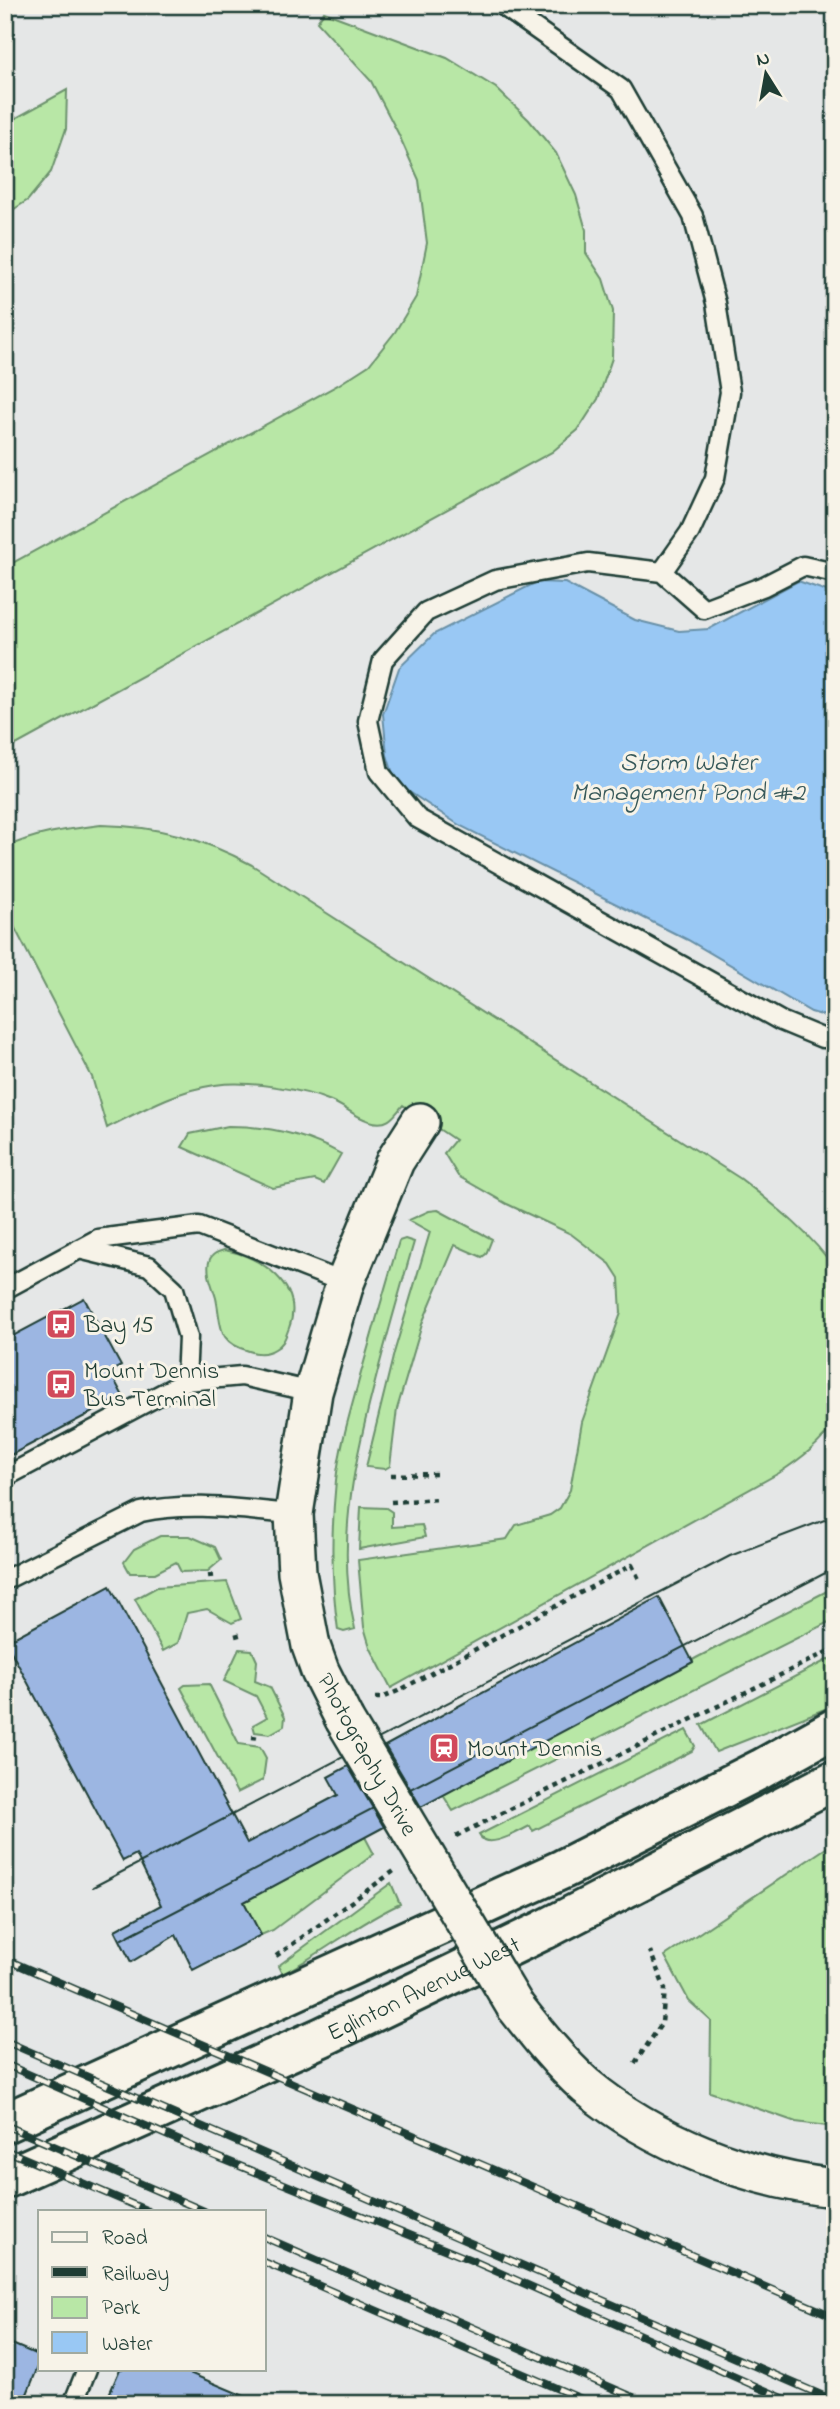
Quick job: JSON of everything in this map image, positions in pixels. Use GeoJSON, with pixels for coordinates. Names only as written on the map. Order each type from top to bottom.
{"type":"FeatureCollection","features":[{"type":"Feature","properties":{"kind":"main road","name":"Eglinton Avenue West"},"geometry":{"type":"LineString","coordinates":[[5,2123],[563,1869],[761,1769],[835,1728]]}},
{"type":"Feature","properties":{"kind":"main road","name":"Eglinton Avenue West"},"geometry":{"type":"LineString","coordinates":[[5,2179],[334,2031],[544,1930],[835,1780]]}},
{"type":"Feature","properties":{"kind":"street","name":"Photography Drive"},"geometry":{"type":"LineString","coordinates":[[420,1122],[395,1161],[345,1283],[313,1392],[294,1514],[297,1573],[310,1646],[344,1719],[515,2006],[544,2044],[587,2086],[633,2118],[684,2148],[787,2181],[835,2188]]}},
{"type":"Feature","properties":{"kind":"lane"},"geometry":{"type":"LineString","coordinates":[[502,5],[621,89],[693,216],[716,303],[730,392],[715,478],[690,531],[662,572]]}},
{"type":"Feature","properties":{"kind":"lane"},"geometry":{"type":"LineString","coordinates":[[835,573],[803,566],[764,586],[704,609],[662,572],[587,563],[495,580],[426,612],[383,660],[368,721],[379,772],[417,818],[781,1021],[822,1038],[835,1038]]}},
{"type":"Feature","properties":{"kind":"lane"},"geometry":{"type":"LineString","coordinates":[[5,1289],[98,1239],[199,1226],[345,1283]]}},
{"type":"Feature","properties":{"kind":"lane"},"geometry":{"type":"LineString","coordinates":[[79,1249],[149,1266],[174,1289],[188,1337],[186,1381]]}},
{"type":"Feature","properties":{"kind":"lane"},"geometry":{"type":"LineString","coordinates":[[5,1477],[186,1381],[242,1376],[313,1392]]}},
{"type":"Feature","properties":{"kind":"lane"},"geometry":{"type":"LineString","coordinates":[[5,1580],[141,1512],[186,1506],[294,1514]]}},
{"type":"Feature","properties":{"kind":"lane"},"geometry":{"type":"LineString","coordinates":[[73,2404],[87,2370]]}},
{"type":"Feature","properties":{"kind":"path"},"geometry":{"type":"LineString","coordinates":[[391,1475],[438,1474]]}},
{"type":"Feature","properties":{"kind":"path"},"geometry":{"type":"LineString","coordinates":[[391,1502],[440,1499]]}},
{"type":"Feature","properties":{"kind":"path"},"geometry":{"type":"LineString","coordinates":[[374,1698],[382,1698],[398,1691],[632,1565],[639,1579]]}},
{"type":"Feature","properties":{"kind":"path"},"geometry":{"type":"LineString","coordinates":[[208,1576],[218,1575]]}},
{"type":"Feature","properties":{"kind":"path"},"geometry":{"type":"LineString","coordinates":[[235,1636],[243,1634]]}},
{"type":"Feature","properties":{"kind":"path"},"geometry":{"type":"LineString","coordinates":[[252,1737],[260,1738]]}},
{"type":"Feature","properties":{"kind":"path"},"geometry":{"type":"LineString","coordinates":[[635,2063],[662,2023],[665,1989],[650,1951]]}},
{"type":"Feature","properties":{"kind":"green space"},"geometry":{"type":"Polygon","coordinates":[[[324,12],[447,58],[496,88],[529,120],[556,153],[576,195],[586,230],[586,253],[603,279],[613,311],[612,358],[598,399],[578,430],[552,452],[5,751],[5,567],[338,385],[369,365],[395,332],[416,297],[427,243],[419,180],[371,81],[317,22],[324,12]]]}},
{"type":"Feature","properties":{"kind":"green space"},"geometry":{"type":"Polygon","coordinates":[[[67,90],[66,129],[51,172],[28,200],[5,215],[5,124],[67,90]]]}},
{"type":"Feature","properties":{"kind":"green space"},"geometry":{"type":"Polygon","coordinates":[[[101,825],[142,828],[179,835],[252,865],[741,1179],[779,1209],[815,1243],[835,1269],[835,1422],[823,1437],[802,1457],[779,1473],[391,1688],[370,1647],[364,1627],[358,1560],[507,1539],[516,1525],[550,1515],[560,1508],[570,1490],[582,1422],[621,1313],[619,1278],[610,1264],[571,1234],[507,1204],[458,1176],[444,1153],[455,1140],[403,1105],[389,1120],[375,1123],[331,1101],[305,1093],[258,1085],[215,1085],[173,1096],[107,1128],[92,1077],[5,909],[5,848],[40,835],[101,825]]]}},
{"type":"Feature","properties":{"kind":"green space"},"geometry":{"type":"Polygon","coordinates":[[[228,1126],[286,1133],[314,1141],[341,1154],[324,1184],[315,1180],[273,1188],[182,1147],[190,1134],[228,1126]]]}},
{"type":"Feature","properties":{"kind":"green space"},"geometry":{"type":"Polygon","coordinates":[[[438,1210],[492,1239],[482,1257],[455,1245],[423,1321],[397,1409],[390,1466],[385,1469],[366,1467],[394,1353],[430,1232],[409,1220],[438,1210]]]}},
{"type":"Feature","properties":{"kind":"green space"},"geometry":{"type":"Polygon","coordinates":[[[405,1239],[414,1242],[366,1416],[354,1476],[347,1537],[347,1568],[355,1629],[344,1632],[338,1630],[332,1555],[338,1467],[349,1417],[399,1241],[405,1239]]]}},
{"type":"Feature","properties":{"kind":"green space"},"geometry":{"type":"Polygon","coordinates":[[[224,1250],[238,1253],[265,1266],[285,1286],[291,1299],[289,1328],[284,1340],[272,1351],[259,1353],[238,1347],[222,1332],[208,1266],[213,1255],[224,1250]]]}},
{"type":"Feature","properties":{"kind":"green space"},"geometry":{"type":"Polygon","coordinates":[[[361,1507],[386,1508],[392,1512],[392,1527],[422,1525],[425,1537],[359,1549],[361,1507]]]}},
{"type":"Feature","properties":{"kind":"green space"},"geometry":{"type":"Polygon","coordinates":[[[160,1536],[190,1536],[215,1547],[221,1560],[208,1571],[181,1572],[176,1562],[155,1573],[130,1573],[124,1562],[134,1549],[160,1536]]]}},
{"type":"Feature","properties":{"kind":"green space"},"geometry":{"type":"Polygon","coordinates":[[[227,1582],[241,1619],[232,1623],[207,1609],[187,1613],[178,1643],[163,1651],[135,1599],[157,1587],[227,1582]]]}},
{"type":"Feature","properties":{"kind":"green space"},"geometry":{"type":"Polygon","coordinates":[[[835,1587],[835,1619],[453,1811],[443,1795],[698,1657],[835,1587]]]}},
{"type":"Feature","properties":{"kind":"green space"},"geometry":{"type":"Polygon","coordinates":[[[239,1649],[252,1650],[257,1661],[255,1681],[270,1687],[285,1717],[284,1726],[270,1734],[255,1732],[253,1725],[267,1717],[256,1696],[224,1681],[239,1649]]]}},
{"type":"Feature","properties":{"kind":"green space"},"geometry":{"type":"Polygon","coordinates":[[[835,1656],[835,1705],[716,1752],[701,1725],[835,1656]]]}},
{"type":"Feature","properties":{"kind":"green space"},"geometry":{"type":"Polygon","coordinates":[[[209,1684],[239,1744],[260,1747],[266,1758],[263,1780],[237,1793],[181,1688],[185,1685],[209,1684]]]}},
{"type":"Feature","properties":{"kind":"green space"},"geometry":{"type":"Polygon","coordinates":[[[686,1730],[695,1746],[692,1751],[533,1831],[530,1826],[495,1841],[483,1839],[479,1835],[686,1730]]]}},
{"type":"Feature","properties":{"kind":"green space"},"geometry":{"type":"Polygon","coordinates":[[[365,1837],[374,1854],[273,1930],[261,1935],[244,1902],[365,1837]]]}},
{"type":"Feature","properties":{"kind":"green space"},"geometry":{"type":"Polygon","coordinates":[[[835,1842],[835,2127],[796,2122],[710,2092],[711,2021],[689,2001],[665,1956],[835,1842]]]}},
{"type":"Feature","properties":{"kind":"green space"},"geometry":{"type":"Polygon","coordinates":[[[391,1883],[400,1904],[282,1974],[278,1966],[391,1883]]]}},
{"type":"Feature","properties":{"kind":"water","name":"Storm Water Management Pond #2"},"geometry":{"type":"Polygon","coordinates":[[[798,581],[827,591],[835,604],[835,1015],[832,1018],[811,1012],[688,940],[459,825],[396,783],[387,755],[383,714],[399,668],[434,634],[537,582],[565,583],[635,620],[679,631],[709,629],[798,581]]]}},
{"type":"Feature","properties":{"kind":"building","name":"Mount Dennis Bus Terminal"},"geometry":{"type":"Polygon","coordinates":[[[84,1298],[121,1366],[110,1372],[123,1396],[5,1458],[5,1340],[84,1298]]]}},
{"type":"Feature","properties":{"kind":"building"},"geometry":{"type":"Polygon","coordinates":[[[110,1586],[247,1843],[338,1795],[328,1777],[348,1766],[384,1827],[244,1902],[261,1935],[193,1970],[176,1935],[131,1962],[115,1930],[161,1905],[136,1854],[123,1861],[6,1642],[110,1586]]]}},
{"type":"Feature","properties":{"kind":"building"},"geometry":{"type":"Polygon","coordinates":[[[659,1597],[693,1662],[421,1807],[385,1746],[659,1597]]]}},
{"type":"Feature","properties":{"kind":"building"},"geometry":{"type":"Polygon","coordinates":[[[5,2341],[38,2355],[38,2367],[23,2404],[5,2404],[5,2341]]]}},
{"type":"Feature","properties":{"kind":"building"},"geometry":{"type":"Polygon","coordinates":[[[120,2370],[182,2370],[263,2404],[105,2404],[120,2370]]]}},
{"type":"Feature","properties":{"kind":"tram line"},"geometry":{"type":"LineString","coordinates":[[93,1887],[730,1556],[835,1516]]}},
{"type":"Feature","properties":{"kind":"tram line"},"geometry":{"type":"LineString","coordinates":[[122,1939],[835,1568]]}},
{"type":"Feature","properties":{"kind":"railway"},"geometry":{"type":"LineString","coordinates":[[5,1959],[835,2317]]}},
{"type":"Feature","properties":{"kind":"railway"},"geometry":{"type":"LineString","coordinates":[[5,2041],[835,2401]]}},
{"type":"Feature","properties":{"kind":"railway"},"geometry":{"type":"LineString","coordinates":[[5,2064],[198,2149],[471,2260],[796,2404]]}},
{"type":"Feature","properties":{"kind":"railway"},"geometry":{"type":"LineString","coordinates":[[5,2125],[202,2210]]}},
{"type":"Feature","properties":{"kind":"railway"},"geometry":{"type":"LineString","coordinates":[[5,2150],[146,2210]]}},
{"type":"Feature","properties":{"kind":"railway"},"geometry":{"type":"LineString","coordinates":[[266,2238],[649,2404]]}},
{"type":"Feature","properties":{"kind":"railway"},"geometry":{"type":"LineString","coordinates":[[266,2263],[593,2404]]}},
{"type":"Feature","properties":{"kind":"place","name":"Bay 15"},"geometry":{"type":"Point","coordinates":[61,1324]}},
{"type":"Feature","properties":{"kind":"place","name":"Mount Dennis Bus Terminal"},"geometry":{"type":"Point","coordinates":[61,1384]}},
{"type":"Feature","properties":{"kind":"place","name":"Mount Dennis"},"geometry":{"type":"Point","coordinates":[444,1748]}}]}
